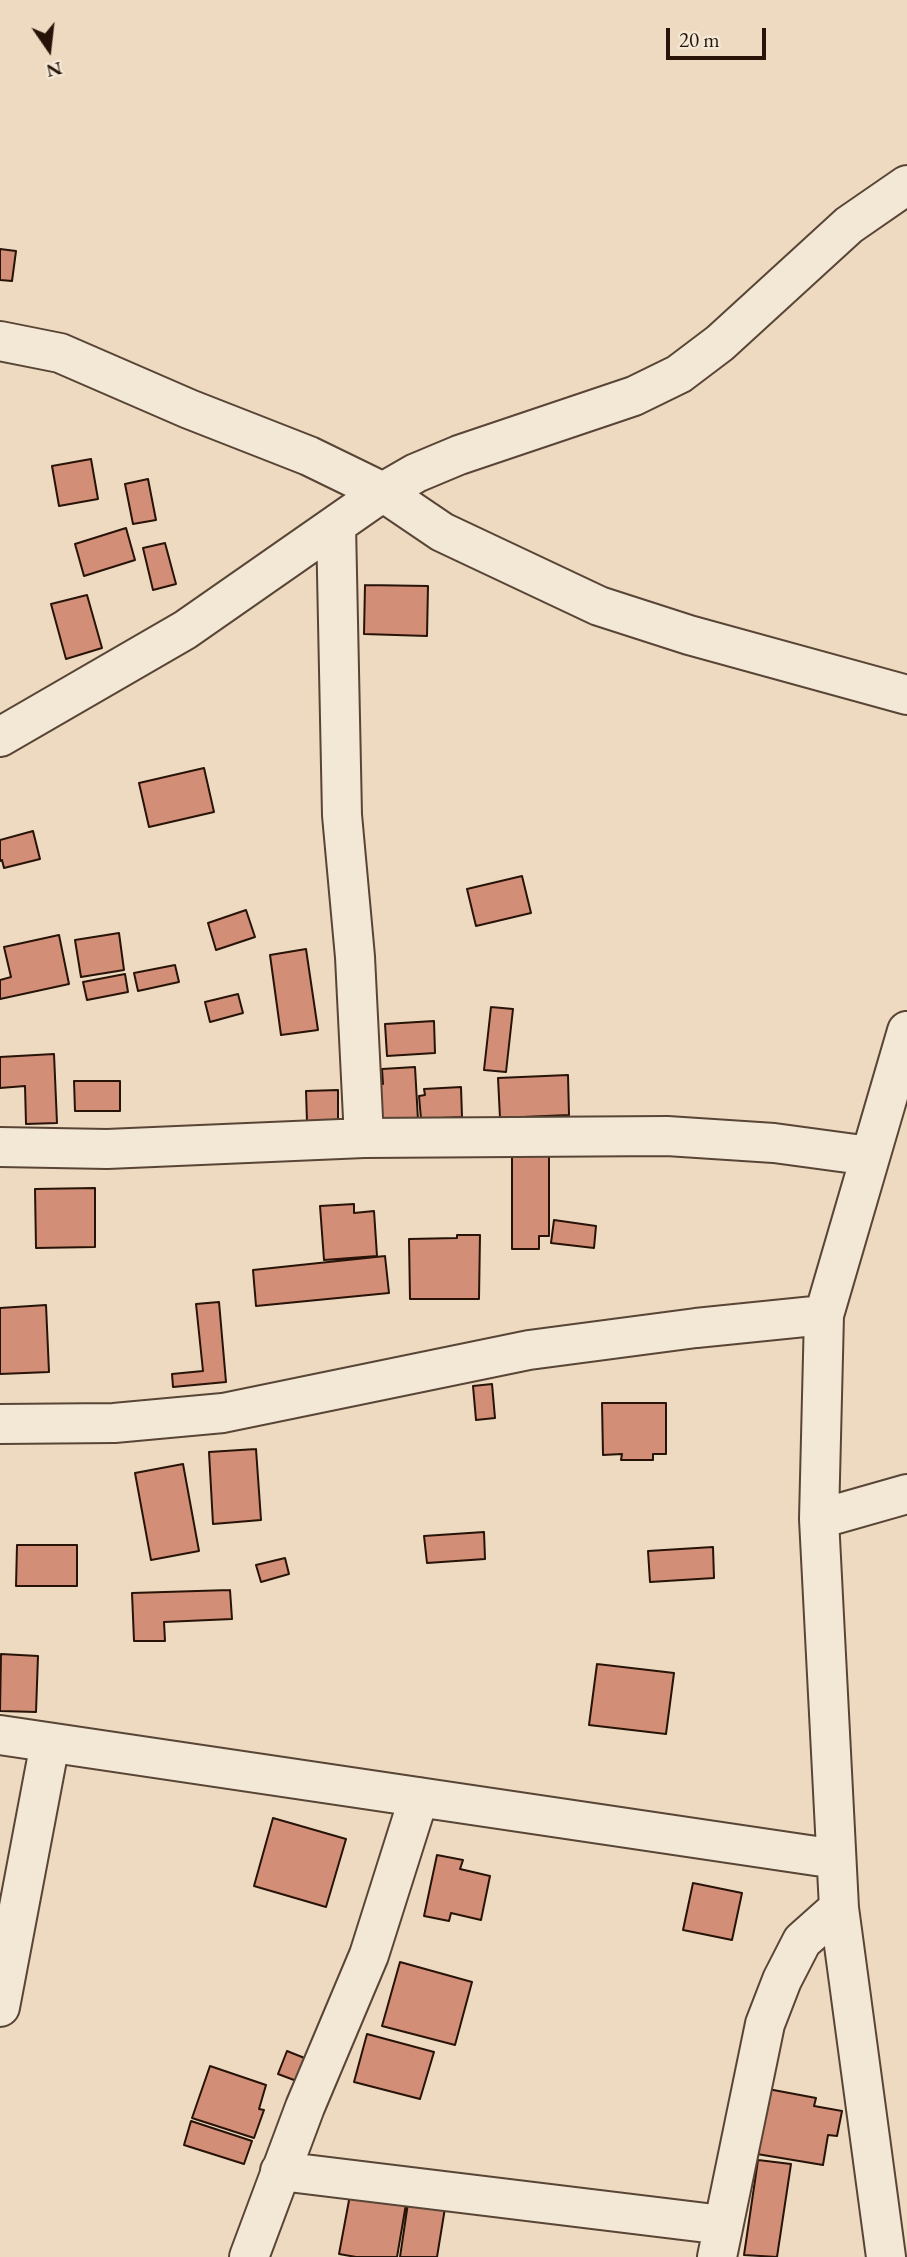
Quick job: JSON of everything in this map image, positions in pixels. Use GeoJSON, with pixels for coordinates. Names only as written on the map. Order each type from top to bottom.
{"type":"FeatureCollection","features":[{"type":"Feature","properties":{"kind":"street"},"geometry":{"type":"LineString","coordinates":[[0,737],[185,630],[383,492],[416,473],[459,455],[634,396],[679,374],[720,343],[849,225],[907,185]]}},
{"type":"Feature","properties":{"kind":"street"},"geometry":{"type":"LineString","coordinates":[[0,341],[60,352],[189,409],[309,456],[383,492],[442,532],[599,606],[689,635],[907,695]]}},
{"type":"Feature","properties":{"kind":"street"},"geometry":{"type":"LineString","coordinates":[[336,525],[342,815],[355,957],[364,1138]]}},
{"type":"Feature","properties":{"kind":"street"},"geometry":{"type":"LineString","coordinates":[[886,2257],[839,1908],[819,1519],[824,1315],[907,1031]]}},
{"type":"Feature","properties":{"kind":"street"},"geometry":{"type":"LineString","coordinates":[[0,1147],[107,1149],[364,1138],[667,1136],[774,1143],[870,1156]]}},
{"type":"Feature","properties":{"kind":"street"},"geometry":{"type":"LineString","coordinates":[[0,1424],[114,1423],[223,1413],[529,1350],[696,1328],[824,1315]]}},
{"type":"Feature","properties":{"kind":"street"},"geometry":{"type":"LineString","coordinates":[[819,1519],[907,1494]]}},
{"type":"Feature","properties":{"kind":"street"},"geometry":{"type":"LineString","coordinates":[[0,1735],[836,1859]]}},
{"type":"Feature","properties":{"kind":"street"},"geometry":{"type":"LineString","coordinates":[[0,2007],[50,1743]]}},
{"type":"Feature","properties":{"kind":"street"},"geometry":{"type":"LineString","coordinates":[[249,2257],[280,2171],[369,1955],[419,1797]]}},
{"type":"Feature","properties":{"kind":"street"},"geometry":{"type":"LineString","coordinates":[[280,2171],[720,2241],[765,2024],[782,1980],[802,1941],[839,1908]]}},
{"type":"Feature","properties":{"kind":"building"},"geometry":{"type":"Polygon","coordinates":[[[0,249],[16,251],[12,281],[0,280],[0,249]]]}},
{"type":"Feature","properties":{"kind":"building"},"geometry":{"type":"Polygon","coordinates":[[[91,459],[98,499],[59,506],[52,466],[91,459]]]}},
{"type":"Feature","properties":{"kind":"building"},"geometry":{"type":"Polygon","coordinates":[[[148,479],[156,520],[133,524],[125,484],[148,479]]]}},
{"type":"Feature","properties":{"kind":"building"},"geometry":{"type":"Polygon","coordinates":[[[126,528],[135,560],[84,576],[75,544],[126,528]]]}},
{"type":"Feature","properties":{"kind":"building"},"geometry":{"type":"Polygon","coordinates":[[[165,543],[176,584],[153,590],[143,548],[165,543]]]}},
{"type":"Feature","properties":{"kind":"building"},"geometry":{"type":"Polygon","coordinates":[[[365,585],[428,586],[427,636],[364,634],[365,585]]]}},
{"type":"Feature","properties":{"kind":"building"},"geometry":{"type":"Polygon","coordinates":[[[87,595],[102,648],[66,659],[51,604],[87,595]]]}},
{"type":"Feature","properties":{"kind":"building"},"geometry":{"type":"Polygon","coordinates":[[[204,768],[214,812],[149,827],[139,783],[204,768]]]}},
{"type":"Feature","properties":{"kind":"building"},"geometry":{"type":"Polygon","coordinates":[[[33,831],[40,859],[4,868],[2,860],[0,861],[0,840],[33,831]]]}},
{"type":"Feature","properties":{"kind":"building"},"geometry":{"type":"Polygon","coordinates":[[[522,876],[531,913],[476,926],[467,889],[522,876]]]}},
{"type":"Feature","properties":{"kind":"building"},"geometry":{"type":"Polygon","coordinates":[[[246,910],[255,937],[216,950],[208,923],[246,910]]]}},
{"type":"Feature","properties":{"kind":"building"},"geometry":{"type":"Polygon","coordinates":[[[119,933],[124,970],[81,977],[75,940],[119,933]]]}},
{"type":"Feature","properties":{"kind":"building"},"geometry":{"type":"Polygon","coordinates":[[[59,935],[69,984],[0,999],[0,980],[11,977],[4,947],[59,935]]]}},
{"type":"Feature","properties":{"kind":"building"},"geometry":{"type":"Polygon","coordinates":[[[306,949],[318,1030],[281,1035],[270,955],[306,949]]]}},
{"type":"Feature","properties":{"kind":"building"},"geometry":{"type":"Polygon","coordinates":[[[175,965],[179,982],[138,991],[134,973],[175,965]]]}},
{"type":"Feature","properties":{"kind":"building"},"geometry":{"type":"Polygon","coordinates":[[[125,974],[128,992],[87,1000],[83,982],[125,974]]]}},
{"type":"Feature","properties":{"kind":"building"},"geometry":{"type":"Polygon","coordinates":[[[238,994],[243,1013],[210,1022],[205,1002],[238,994]]]}},
{"type":"Feature","properties":{"kind":"building"},"geometry":{"type":"Polygon","coordinates":[[[491,1007],[513,1009],[506,1072],[484,1070],[491,1007]]]}},
{"type":"Feature","properties":{"kind":"building"},"geometry":{"type":"Polygon","coordinates":[[[434,1021],[435,1053],[387,1056],[385,1024],[434,1021]]]}},
{"type":"Feature","properties":{"kind":"building"},"geometry":{"type":"Polygon","coordinates":[[[54,1054],[57,1123],[26,1124],[25,1086],[0,1088],[0,1057],[54,1054]]]}},
{"type":"Feature","properties":{"kind":"building"},"geometry":{"type":"Polygon","coordinates":[[[415,1067],[418,1120],[376,1122],[374,1084],[383,1084],[382,1069],[415,1067]]]}},
{"type":"Feature","properties":{"kind":"building"},"geometry":{"type":"Polygon","coordinates":[[[568,1075],[569,1115],[500,1118],[498,1078],[568,1075]]]}},
{"type":"Feature","properties":{"kind":"building"},"geometry":{"type":"Polygon","coordinates":[[[74,1081],[120,1081],[120,1111],[75,1111],[74,1081]]]}},
{"type":"Feature","properties":{"kind":"building"},"geometry":{"type":"Polygon","coordinates":[[[461,1087],[462,1117],[421,1119],[419,1096],[425,1095],[424,1089],[461,1087]]]}},
{"type":"Feature","properties":{"kind":"building"},"geometry":{"type":"Polygon","coordinates":[[[338,1090],[338,1121],[307,1122],[306,1091],[338,1090]]]}},
{"type":"Feature","properties":{"kind":"building"},"geometry":{"type":"Polygon","coordinates":[[[512,1151],[549,1151],[549,1236],[539,1236],[539,1249],[512,1249],[512,1151]]]}},
{"type":"Feature","properties":{"kind":"building"},"geometry":{"type":"Polygon","coordinates":[[[95,1188],[95,1247],[36,1248],[35,1189],[95,1188]]]}},
{"type":"Feature","properties":{"kind":"building"},"geometry":{"type":"Polygon","coordinates":[[[354,1204],[354,1213],[374,1211],[377,1256],[324,1260],[320,1206],[354,1204]]]}},
{"type":"Feature","properties":{"kind":"building"},"geometry":{"type":"Polygon","coordinates":[[[554,1220],[596,1226],[594,1248],[551,1243],[554,1220]]]}},
{"type":"Feature","properties":{"kind":"building"},"geometry":{"type":"Polygon","coordinates":[[[457,1235],[480,1235],[479,1299],[410,1299],[409,1239],[457,1238],[457,1235]]]}},
{"type":"Feature","properties":{"kind":"building"},"geometry":{"type":"Polygon","coordinates":[[[385,1256],[389,1293],[256,1306],[253,1270],[385,1256]]]}},
{"type":"Feature","properties":{"kind":"building"},"geometry":{"type":"Polygon","coordinates":[[[219,1302],[226,1382],[173,1387],[172,1374],[203,1371],[196,1304],[219,1302]]]}},
{"type":"Feature","properties":{"kind":"building"},"geometry":{"type":"Polygon","coordinates":[[[46,1305],[49,1372],[0,1374],[0,1308],[46,1305]]]}},
{"type":"Feature","properties":{"kind":"building"},"geometry":{"type":"Polygon","coordinates":[[[492,1384],[495,1418],[476,1420],[473,1386],[492,1384]]]}},
{"type":"Feature","properties":{"kind":"building"},"geometry":{"type":"Polygon","coordinates":[[[602,1403],[666,1403],[666,1454],[653,1454],[653,1460],[621,1460],[622,1454],[603,1455],[602,1403]]]}},
{"type":"Feature","properties":{"kind":"building"},"geometry":{"type":"Polygon","coordinates":[[[256,1449],[261,1520],[213,1524],[209,1452],[256,1449]]]}},
{"type":"Feature","properties":{"kind":"building"},"geometry":{"type":"Polygon","coordinates":[[[183,1464],[199,1551],[151,1560],[135,1473],[183,1464]]]}},
{"type":"Feature","properties":{"kind":"building"},"geometry":{"type":"Polygon","coordinates":[[[484,1532],[485,1559],[427,1563],[424,1536],[484,1532]]]}},
{"type":"Feature","properties":{"kind":"building"},"geometry":{"type":"Polygon","coordinates":[[[17,1545],[77,1545],[77,1586],[16,1586],[17,1545]]]}},
{"type":"Feature","properties":{"kind":"building"},"geometry":{"type":"Polygon","coordinates":[[[713,1547],[714,1578],[650,1582],[648,1551],[713,1547]]]}},
{"type":"Feature","properties":{"kind":"building"},"geometry":{"type":"Polygon","coordinates":[[[285,1558],[289,1574],[261,1582],[256,1565],[285,1558]]]}},
{"type":"Feature","properties":{"kind":"building"},"geometry":{"type":"Polygon","coordinates":[[[230,1590],[232,1619],[164,1622],[165,1641],[134,1641],[132,1593],[230,1590]]]}},
{"type":"Feature","properties":{"kind":"building"},"geometry":{"type":"Polygon","coordinates":[[[1,1654],[38,1656],[36,1712],[0,1711],[1,1654]]]}},
{"type":"Feature","properties":{"kind":"building"},"geometry":{"type":"Polygon","coordinates":[[[597,1664],[674,1673],[666,1734],[589,1725],[597,1664]]]}},
{"type":"Feature","properties":{"kind":"building"},"geometry":{"type":"Polygon","coordinates":[[[273,1818],[346,1839],[326,1907],[254,1886],[273,1818]]]}},
{"type":"Feature","properties":{"kind":"building"},"geometry":{"type":"Polygon","coordinates":[[[437,1855],[463,1860],[460,1869],[490,1876],[481,1920],[451,1913],[449,1921],[424,1916],[437,1855]]]}},
{"type":"Feature","properties":{"kind":"building"},"geometry":{"type":"Polygon","coordinates":[[[693,1883],[742,1893],[732,1940],[683,1930],[693,1883]]]}},
{"type":"Feature","properties":{"kind":"building"},"geometry":{"type":"Polygon","coordinates":[[[400,1962],[472,1982],[455,2045],[382,2026],[400,1962]]]}},
{"type":"Feature","properties":{"kind":"building"},"geometry":{"type":"Polygon","coordinates":[[[367,2034],[434,2052],[420,2099],[354,2082],[367,2034]]]}},
{"type":"Feature","properties":{"kind":"building"},"geometry":{"type":"Polygon","coordinates":[[[287,2051],[312,2061],[302,2083],[278,2074],[287,2051]]]}},
{"type":"Feature","properties":{"kind":"building"},"geometry":{"type":"Polygon","coordinates":[[[210,2066],[266,2085],[259,2109],[264,2110],[254,2138],[192,2118],[210,2066]]]}},
{"type":"Feature","properties":{"kind":"building"},"geometry":{"type":"Polygon","coordinates":[[[768,2089],[816,2098],[814,2106],[842,2111],[837,2136],[828,2135],[823,2165],[757,2154],[768,2089]]]}},
{"type":"Feature","properties":{"kind":"building"},"geometry":{"type":"Polygon","coordinates":[[[191,2121],[252,2141],[244,2164],[184,2145],[191,2121]]]}},
{"type":"Feature","properties":{"kind":"building"},"geometry":{"type":"Polygon","coordinates":[[[758,2160],[791,2164],[777,2257],[744,2255],[758,2160]]]}},
{"type":"Feature","properties":{"kind":"building"},"geometry":{"type":"Polygon","coordinates":[[[350,2195],[406,2204],[397,2257],[356,2257],[339,2254],[350,2195]]]}},
{"type":"Feature","properties":{"kind":"building"},"geometry":{"type":"Polygon","coordinates":[[[408,2203],[445,2208],[437,2257],[400,2257],[408,2203]]]}}]}
